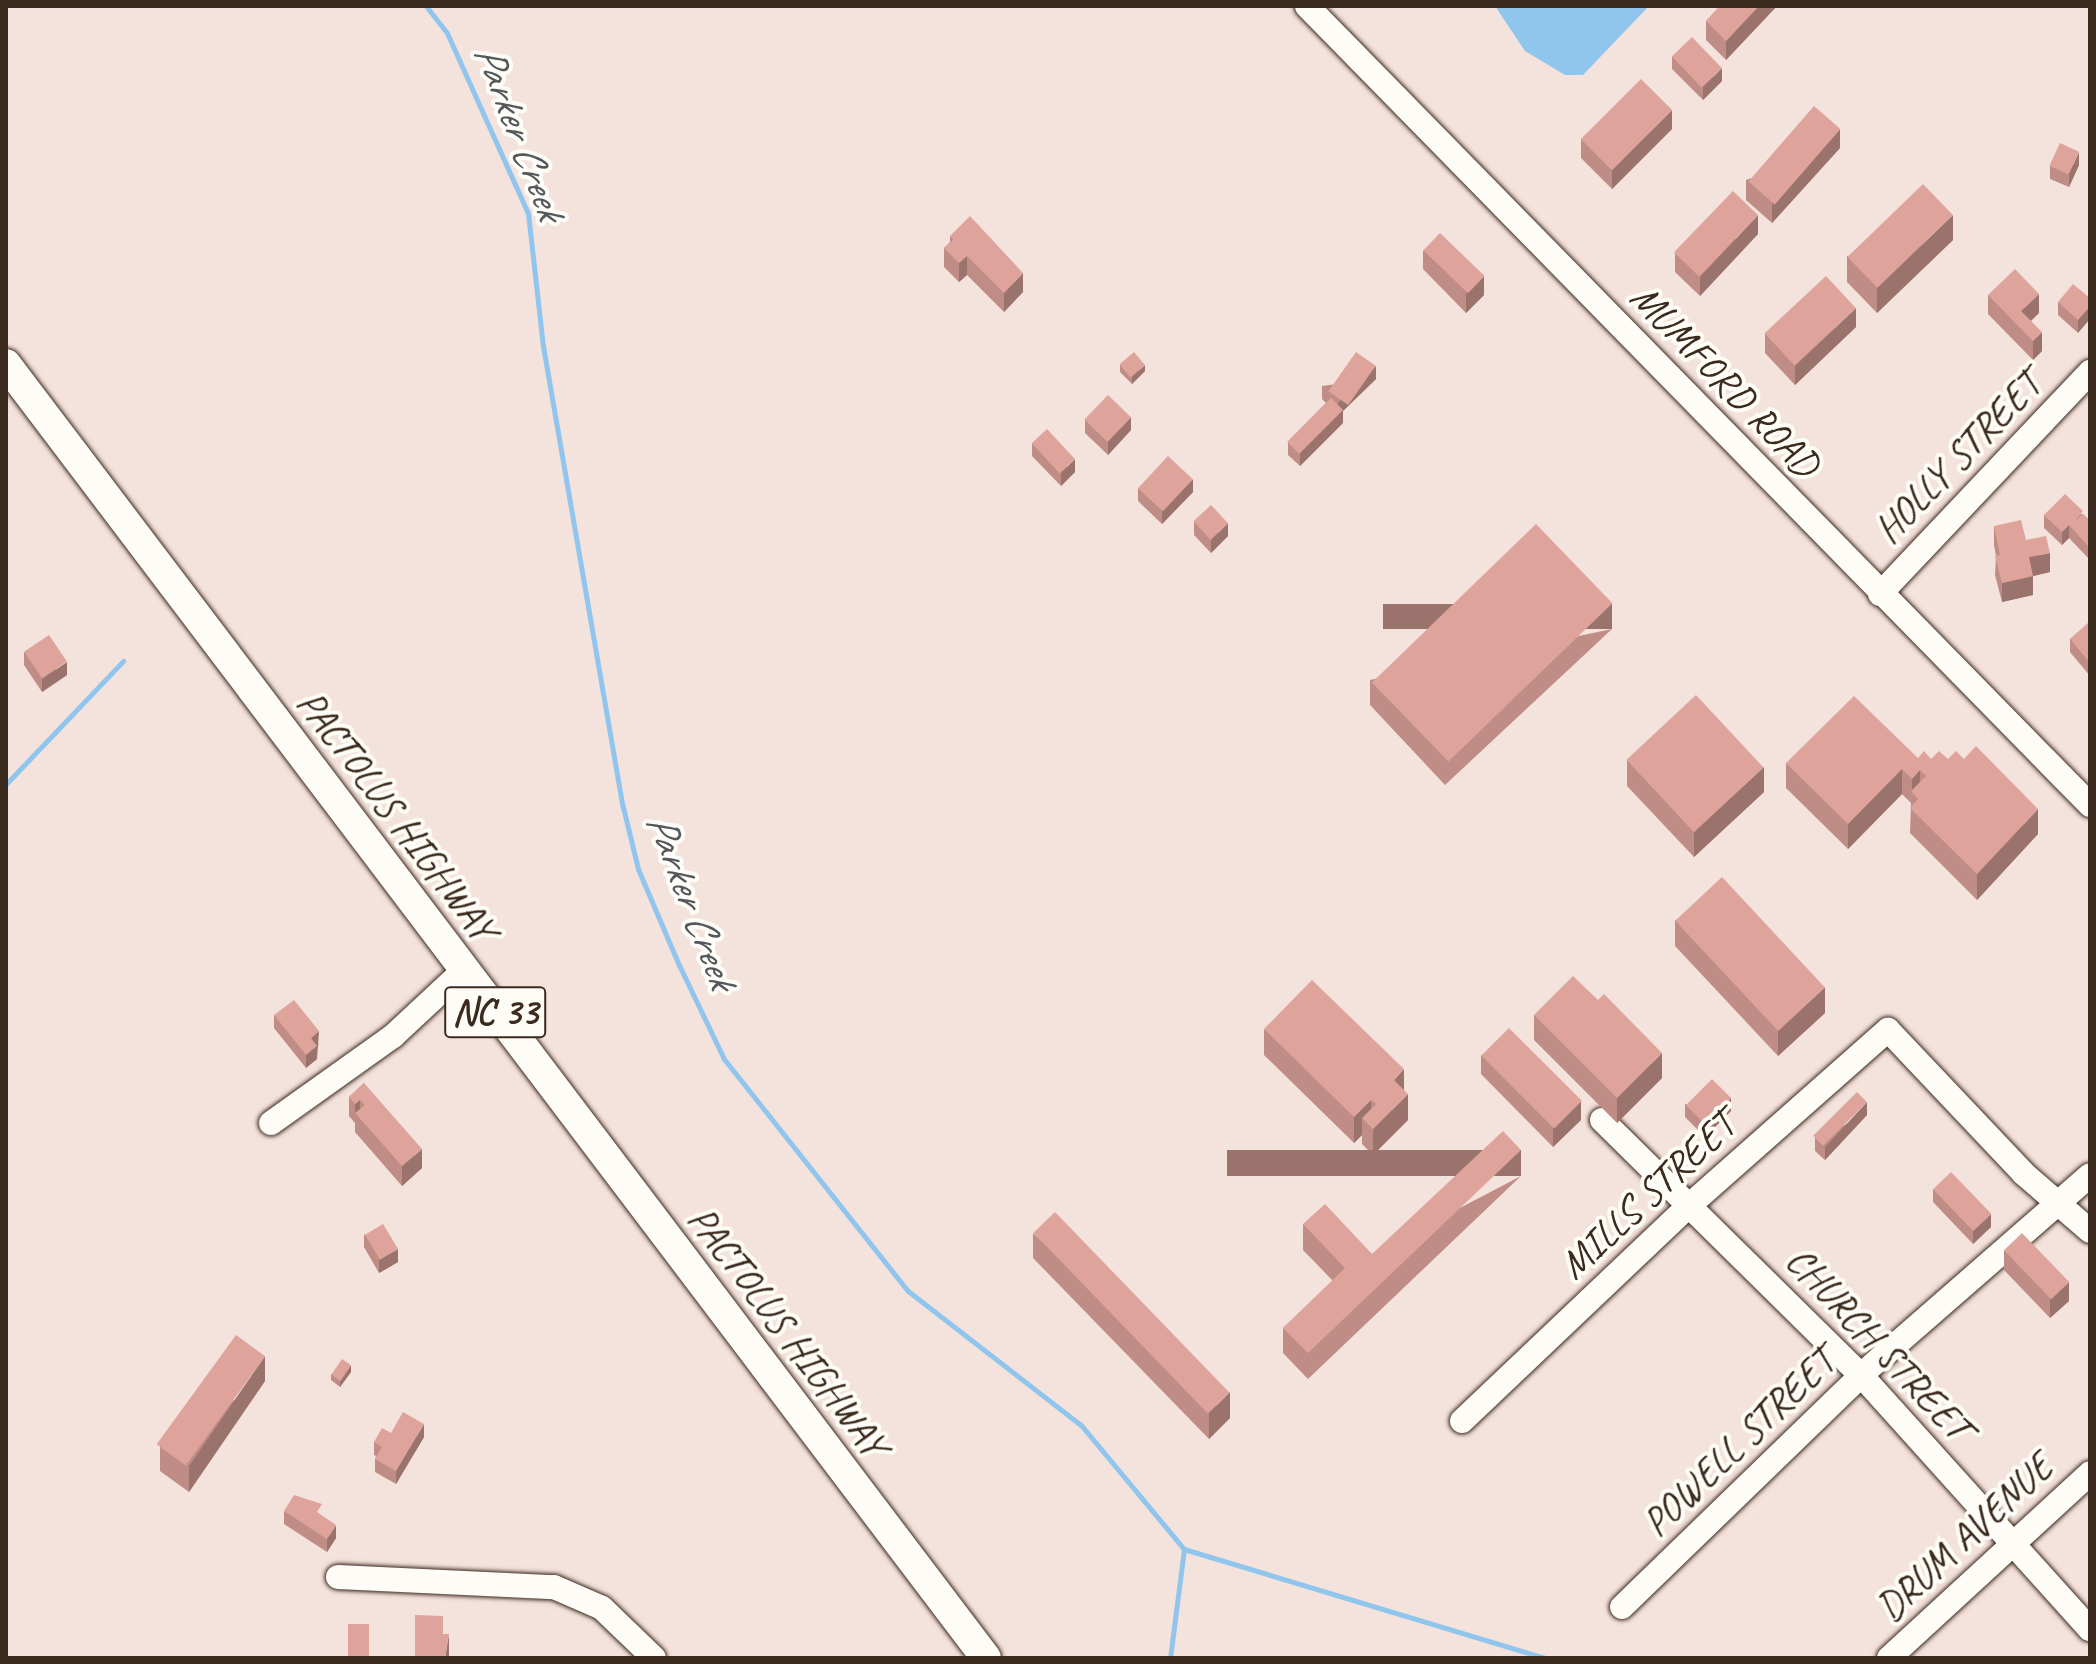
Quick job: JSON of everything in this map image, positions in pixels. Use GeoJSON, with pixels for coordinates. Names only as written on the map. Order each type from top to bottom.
{"type":"FeatureCollection","features":[{"type":"Feature","properties":{"kind":"main road","name":"PACTOLUS HIGHWAY"},"geometry":{"type":"LineString","coordinates":[[6,364],[986,1658]]}},
{"type":"Feature","properties":{"kind":"street","name":"MUMFORD ROAD"},"geometry":{"type":"LineString","coordinates":[[1307,6],[2090,805]]}},
{"type":"Feature","properties":{"kind":"street","name":"HOLLY STREET"},"geometry":{"type":"LineString","coordinates":[[1880,594],[2090,372]]}},
{"type":"Feature","properties":{"kind":"street"},"geometry":{"type":"LineString","coordinates":[[271,1123],[393,1036],[464,970]]}},
{"type":"Feature","properties":{"kind":"street","name":"MILLS STREET"},"geometry":{"type":"LineString","coordinates":[[1462,1421],[1691,1204],[1888,1030],[2023,1173],[2062,1203]]}},
{"type":"Feature","properties":{"kind":"street","name":"CHURCH STREET"},"geometry":{"type":"LineString","coordinates":[[1602,1120],[1691,1204],[1861,1375],[2090,1629]]}},
{"type":"Feature","properties":{"kind":"street","name":"POWELL STREET"},"geometry":{"type":"LineString","coordinates":[[1622,1607],[1861,1375],[2062,1203],[2090,1175]]}},
{"type":"Feature","properties":{"kind":"street"},"geometry":{"type":"LineString","coordinates":[[2062,1203],[2090,1231]]}},
{"type":"Feature","properties":{"kind":"street","name":"DRUM AVENUE"},"geometry":{"type":"LineString","coordinates":[[1889,1658],[2090,1473]]}},
{"type":"Feature","properties":{"kind":"street"},"geometry":{"type":"LineString","coordinates":[[338,1577],[554,1587],[602,1608],[654,1658]]}},
{"type":"Feature","properties":{"kind":"water"},"geometry":{"type":"Polygon","coordinates":[[[1495,6],[1649,6],[1583,75],[1565,75],[1525,51],[1495,6]]]}},
{"type":"Feature","properties":{"kind":"building"},"geometry":{"type":"Polygon","coordinates":[[[1720,6],[1759,6],[1726,41],[1706,21],[1720,6]]]}},
{"type":"Feature","properties":{"kind":"building"},"geometry":{"type":"Polygon","coordinates":[[[1692,37],[1722,68],[1702,87],[1672,56],[1692,37]]]}},
{"type":"Feature","properties":{"kind":"building"},"geometry":{"type":"Polygon","coordinates":[[[1641,79],[1672,110],[1612,170],[1581,139],[1641,79]]]}},
{"type":"Feature","properties":{"kind":"building"},"geometry":{"type":"Polygon","coordinates":[[[1814,106],[1840,129],[1775,204],[1748,181],[1814,106]]]}},
{"type":"Feature","properties":{"kind":"building"},"geometry":{"type":"Polygon","coordinates":[[[2060,143],[2079,152],[2068,175],[2049,166],[2060,143]]]}},
{"type":"Feature","properties":{"kind":"building"},"geometry":{"type":"Polygon","coordinates":[[[1923,184],[1953,215],[1877,288],[1847,257],[1923,184]]]}},
{"type":"Feature","properties":{"kind":"building"},"geometry":{"type":"Polygon","coordinates":[[[1733,191],[1758,215],[1699,276],[1674,252],[1733,191]]]}},
{"type":"Feature","properties":{"kind":"building"},"geometry":{"type":"Polygon","coordinates":[[[970,216],[1023,273],[1004,293],[967,256],[959,263],[944,248],[954,239],[950,236],[970,216]]]}},
{"type":"Feature","properties":{"kind":"building"},"geometry":{"type":"Polygon","coordinates":[[[1440,233],[1485,276],[1468,293],[1423,250],[1440,233]]]}},
{"type":"Feature","properties":{"kind":"building"},"geometry":{"type":"Polygon","coordinates":[[[2015,269],[2039,294],[2021,311],[2042,332],[2033,341],[1988,295],[2015,269]]]}},
{"type":"Feature","properties":{"kind":"building"},"geometry":{"type":"Polygon","coordinates":[[[1826,276],[1856,308],[1795,365],[1765,333],[1826,276]]]}},
{"type":"Feature","properties":{"kind":"building"},"geometry":{"type":"Polygon","coordinates":[[[2073,284],[2090,298],[2090,306],[2078,320],[2058,302],[2073,284]]]}},
{"type":"Feature","properties":{"kind":"building"},"geometry":{"type":"Polygon","coordinates":[[[1134,352],[1145,365],[1130,377],[1119,364],[1134,352]]]}},
{"type":"Feature","properties":{"kind":"building"},"geometry":{"type":"Polygon","coordinates":[[[1356,352],[1376,366],[1348,405],[1328,391],[1356,352]]]}},
{"type":"Feature","properties":{"kind":"building"},"geometry":{"type":"Polygon","coordinates":[[[1108,395],[1131,417],[1107,442],[1084,419],[1108,395]]]}},
{"type":"Feature","properties":{"kind":"building"},"geometry":{"type":"Polygon","coordinates":[[[1331,398],[1343,410],[1299,454],[1287,442],[1331,398]]]}},
{"type":"Feature","properties":{"kind":"building"},"geometry":{"type":"Polygon","coordinates":[[[1047,429],[1075,459],[1060,473],[1032,443],[1047,429]]]}},
{"type":"Feature","properties":{"kind":"building"},"geometry":{"type":"Polygon","coordinates":[[[1168,456],[1193,479],[1163,511],[1138,488],[1168,456]]]}},
{"type":"Feature","properties":{"kind":"building"},"geometry":{"type":"Polygon","coordinates":[[[2065,494],[2083,511],[2074,522],[2083,514],[2090,521],[2090,548],[2069,525],[2062,532],[2044,515],[2065,494]]]}},
{"type":"Feature","properties":{"kind":"building"},"geometry":{"type":"Polygon","coordinates":[[[1211,505],[1228,523],[1210,540],[1193,521],[1211,505]]]}},
{"type":"Feature","properties":{"kind":"building"},"geometry":{"type":"Polygon","coordinates":[[[2021,520],[2026,540],[2046,536],[2050,553],[2029,557],[2033,576],[2002,583],[1995,556],[2000,555],[1994,526],[2021,520]]]}},
{"type":"Feature","properties":{"kind":"building"},"geometry":{"type":"Polygon","coordinates":[[[1536,524],[1612,603],[1448,762],[1372,682],[1536,524]]]}},
{"type":"Feature","properties":{"kind":"building"},"geometry":{"type":"Polygon","coordinates":[[[2090,623],[2090,663],[2070,639],[2090,623]]]}},
{"type":"Feature","properties":{"kind":"building"},"geometry":{"type":"Polygon","coordinates":[[[49,635],[67,662],[42,678],[24,652],[49,635]]]}},
{"type":"Feature","properties":{"kind":"building"},"geometry":{"type":"Polygon","coordinates":[[[1696,695],[1764,767],[1694,832],[1627,760],[1696,695]]]}},
{"type":"Feature","properties":{"kind":"building"},"geometry":{"type":"Polygon","coordinates":[[[1854,696],[1918,758],[1924,751],[1931,759],[1939,751],[1948,759],[1956,751],[1964,759],[1976,746],[2038,809],[1977,874],[1910,808],[1918,799],[1911,791],[1926,776],[1920,770],[1912,779],[1902,769],[1848,824],[1786,763],[1854,696]]]}},
{"type":"Feature","properties":{"kind":"building"},"geometry":{"type":"Polygon","coordinates":[[[1722,877],[1825,987],[1778,1031],[1675,921],[1722,877]]]}},
{"type":"Feature","properties":{"kind":"building"},"geometry":{"type":"Polygon","coordinates":[[[1573,976],[1598,1000],[1604,994],[1662,1053],[1617,1098],[1534,1015],[1573,976]]]}},
{"type":"Feature","properties":{"kind":"building"},"geometry":{"type":"Polygon","coordinates":[[[1312,980],[1404,1069],[1394,1080],[1408,1094],[1373,1129],[1362,1118],[1376,1104],[1371,1100],[1354,1117],[1264,1029],[1312,980]]]}},
{"type":"Feature","properties":{"kind":"building"},"geometry":{"type":"Polygon","coordinates":[[[294,1000],[319,1031],[311,1038],[317,1046],[306,1055],[274,1015],[294,1000]]]}},
{"type":"Feature","properties":{"kind":"building"},"geometry":{"type":"Polygon","coordinates":[[[1509,1028],[1582,1101],[1554,1128],[1481,1056],[1509,1028]]]}},
{"type":"Feature","properties":{"kind":"building"},"geometry":{"type":"Polygon","coordinates":[[[1712,1079],[1731,1098],[1705,1124],[1686,1105],[1712,1079]]]}},
{"type":"Feature","properties":{"kind":"building"},"geometry":{"type":"Polygon","coordinates":[[[364,1083],[422,1149],[402,1166],[355,1113],[365,1105],[360,1100],[355,1104],[349,1097],[364,1083]]]}},
{"type":"Feature","properties":{"kind":"building"},"geometry":{"type":"Polygon","coordinates":[[[1857,1092],[1867,1102],[1823,1146],[1813,1136],[1857,1092]]]}},
{"type":"Feature","properties":{"kind":"building"},"geometry":{"type":"Polygon","coordinates":[[[1503,1131],[1521,1150],[1308,1353],[1283,1328],[1345,1268],[1303,1224],[1325,1204],[1372,1254],[1503,1131]]]}},
{"type":"Feature","properties":{"kind":"building"},"geometry":{"type":"Polygon","coordinates":[[[1951,1172],[1991,1214],[1973,1231],[1933,1189],[1951,1172]]]}},
{"type":"Feature","properties":{"kind":"building"},"geometry":{"type":"Polygon","coordinates":[[[1055,1212],[1229,1393],[1208,1413],[1033,1233],[1055,1212]]]}},
{"type":"Feature","properties":{"kind":"building"},"geometry":{"type":"Polygon","coordinates":[[[383,1224],[398,1249],[380,1260],[365,1235],[383,1224]]]}},
{"type":"Feature","properties":{"kind":"building"},"geometry":{"type":"Polygon","coordinates":[[[2022,1233],[2069,1282],[2051,1299],[2004,1250],[2022,1233]]]}},
{"type":"Feature","properties":{"kind":"building"},"geometry":{"type":"Polygon","coordinates":[[[236,1335],[265,1356],[186,1465],[157,1444],[236,1335]]]}},
{"type":"Feature","properties":{"kind":"building"},"geometry":{"type":"Polygon","coordinates":[[[342,1359],[351,1365],[340,1381],[331,1375],[342,1359]]]}},
{"type":"Feature","properties":{"kind":"building"},"geometry":{"type":"Polygon","coordinates":[[[403,1412],[424,1424],[396,1471],[375,1459],[382,1447],[374,1442],[382,1428],[391,1433],[403,1412]]]}},
{"type":"Feature","properties":{"kind":"building"},"geometry":{"type":"Polygon","coordinates":[[[294,1495],[322,1504],[317,1512],[336,1525],[327,1539],[284,1511],[294,1495]]]}},
{"type":"Feature","properties":{"kind":"building"},"geometry":{"type":"Polygon","coordinates":[[[415,1615],[443,1616],[443,1634],[449,1634],[445,1658],[415,1658],[415,1615]]]}},
{"type":"Feature","properties":{"kind":"building"},"geometry":{"type":"Polygon","coordinates":[[[348,1624],[369,1624],[369,1658],[348,1658],[348,1624]]]}},
{"type":"Feature","properties":{"kind":"waterway","name":"Parker Creek"},"geometry":{"type":"LineString","coordinates":[[426,6],[447,33],[528,213],[543,346],[623,807],[638,869],[679,965],[724,1059],[908,1291],[1081,1425],[1184,1549],[1170,1658]]}},
{"type":"Feature","properties":{"kind":"waterway"},"geometry":{"type":"LineString","coordinates":[[6,784],[123,661]]}},
{"type":"Feature","properties":{"kind":"waterway"},"geometry":{"type":"LineString","coordinates":[[1184,1549],[1546,1658]]}}]}
